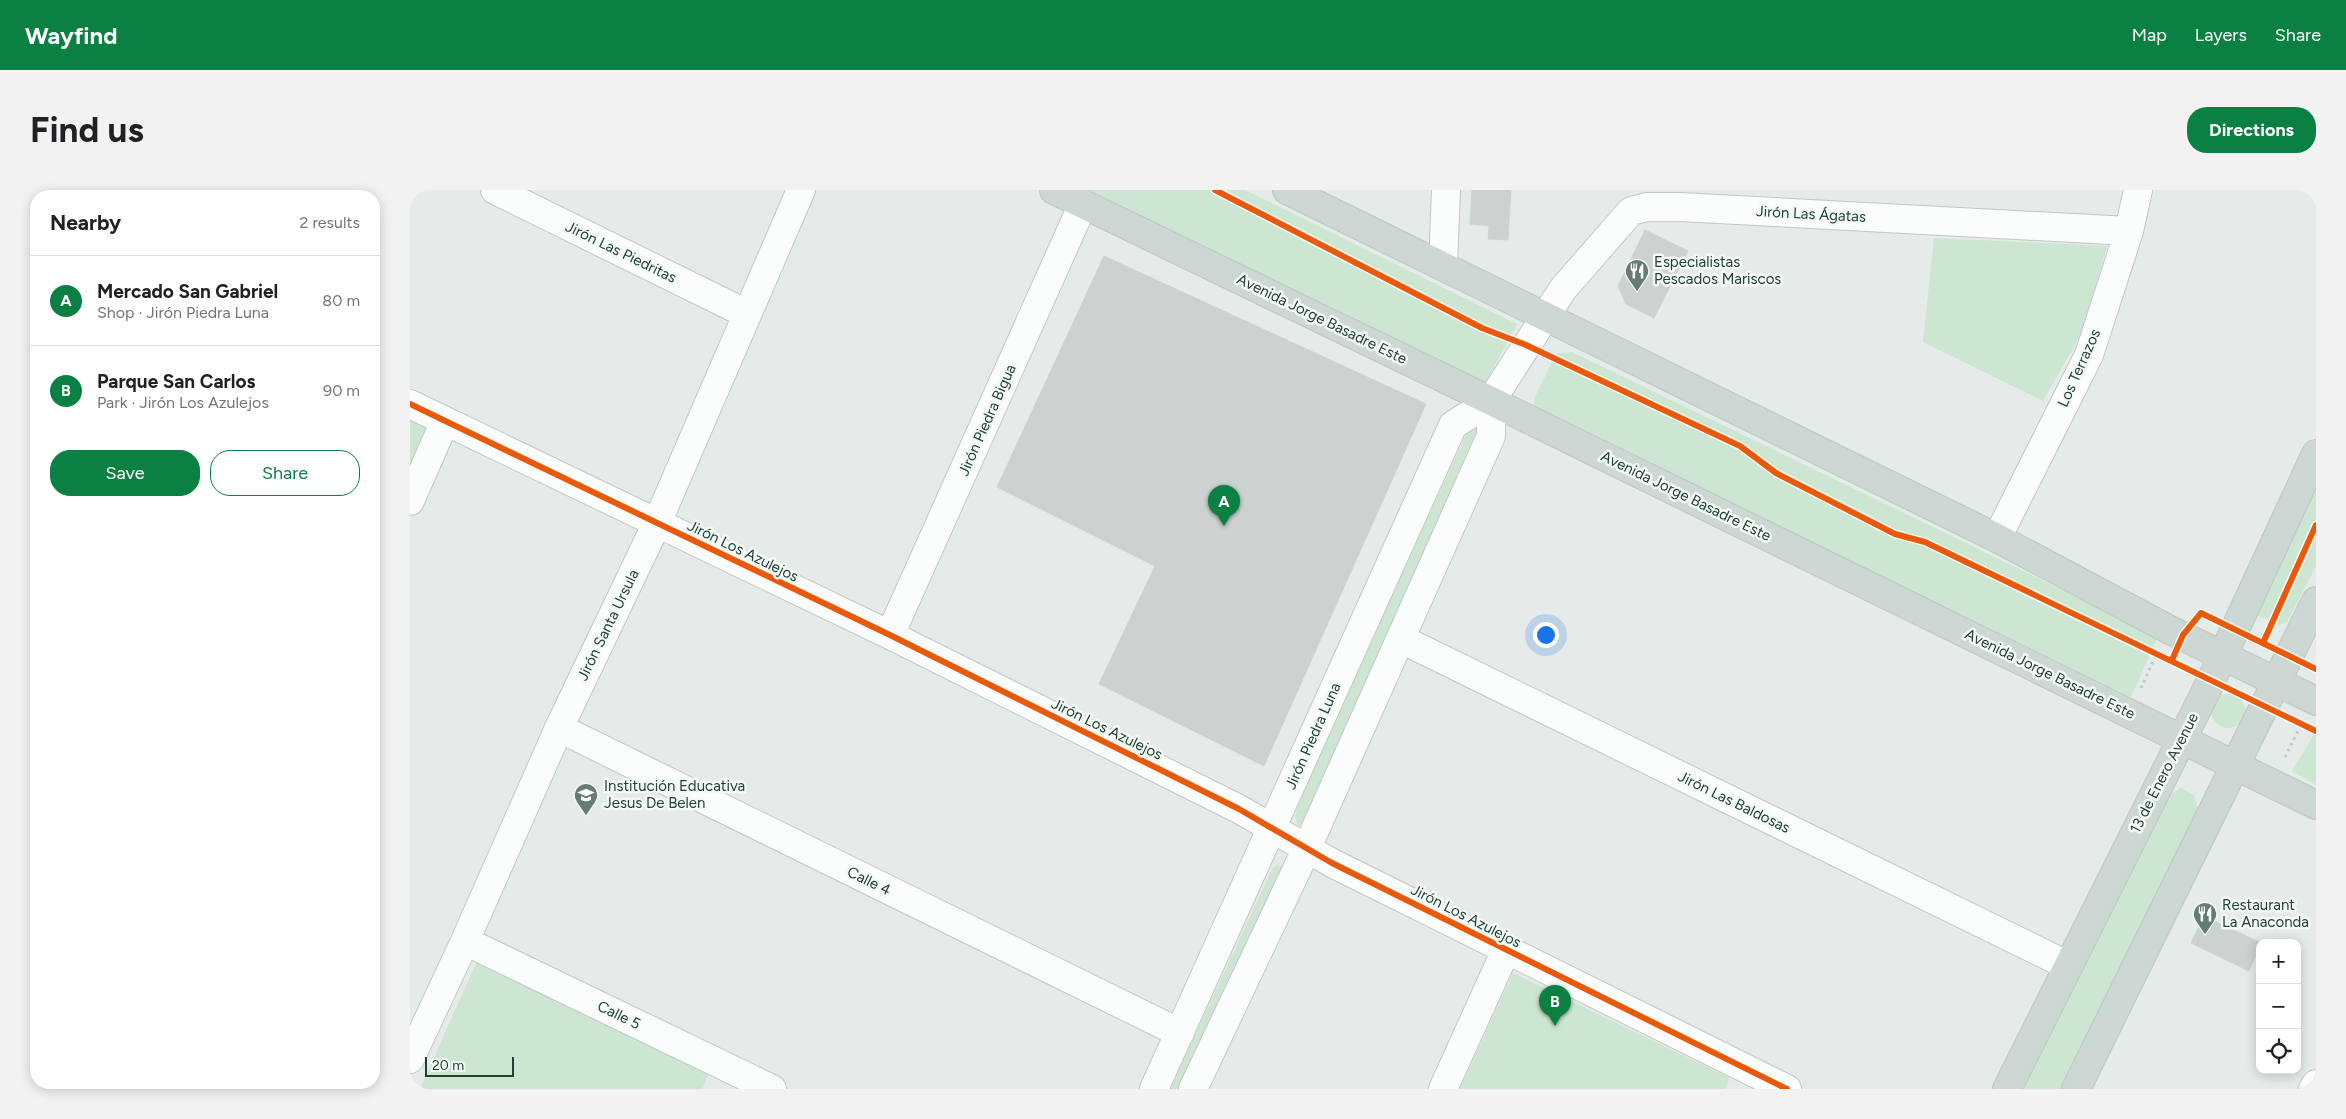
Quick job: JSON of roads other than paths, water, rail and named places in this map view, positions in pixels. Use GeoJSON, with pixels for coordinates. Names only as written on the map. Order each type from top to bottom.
{"type":"FeatureCollection","features":[{"type":"Feature","properties":{"kind":"main road","name":"Avenida Jorge Basadre Este"},"geometry":{"type":"LineString","coordinates":[[1054,190],[1492,401],[2316,805]]}},
{"type":"Feature","properties":{"kind":"main road"},"geometry":{"type":"LineString","coordinates":[[1287,190],[1998,538],[2166,645],[2223,654],[2277,681],[2310,705]]}},
{"type":"Feature","properties":{"kind":"main road","name":"13 de Enero Avenue"},"geometry":{"type":"LineString","coordinates":[[2007,1089],[2223,654],[2316,454]]}},
{"type":"Feature","properties":{"kind":"main road"},"geometry":{"type":"LineString","coordinates":[[2076,1089],[2316,601]]}},
{"type":"Feature","properties":{"kind":"street","name":"Jirón Las Piedritas"},"geometry":{"type":"LineString","coordinates":[[494,190],[747,314]]}},
{"type":"Feature","properties":{"kind":"street","name":"Jirón Santa Ursula"},"geometry":{"type":"LineString","coordinates":[[410,1059],[465,941],[559,728],[657,523],[801,190]]}},
{"type":"Feature","properties":{"kind":"street"},"geometry":{"type":"LineString","coordinates":[[1444,266],[1446,190]]}},
{"type":"Feature","properties":{"kind":"street","name":"Los Terrazos"},"geometry":{"type":"LineString","coordinates":[[1998,538],[2088,356],[2129,231],[2138,190]]}},
{"type":"Feature","properties":{"kind":"street","name":"Jirón Piedra Bigua"},"geometry":{"type":"LineString","coordinates":[[890,635],[1084,204]]}},
{"type":"Feature","properties":{"kind":"street","name":"Jirón Las Ágatas"},"geometry":{"type":"LineString","coordinates":[[1544,316],[1563,289],[1616,225],[1631,211],[1647,207],[1680,207],[2129,231]]}},
{"type":"Feature","properties":{"kind":"street","name":"Jirón Piedra Luna"},"geometry":{"type":"LineString","coordinates":[[1154,1089],[1453,425],[1492,401],[1544,316]]}},
{"type":"Feature","properties":{"kind":"street"},"geometry":{"type":"LineString","coordinates":[[1193,1089],[1306,850],[1492,436],[1492,401]]}},
{"type":"Feature","properties":{"kind":"street","name":"Jirón Los Azulejos"},"geometry":{"type":"LineString","coordinates":[[410,404],[890,635],[1272,828],[1306,850],[1506,950],[1743,1079],[1787,1089]]}},
{"type":"Feature","properties":{"kind":"street"},"geometry":{"type":"LineString","coordinates":[[410,501],[446,421]]}},
{"type":"Feature","properties":{"kind":"street","name":"Jirón Las Baldosas"},"geometry":{"type":"LineString","coordinates":[[1401,639],[2067,966]]}},
{"type":"Feature","properties":{"kind":"street","name":"Calle 4"},"geometry":{"type":"LineString","coordinates":[[559,728],[1180,1033]]}},
{"type":"Feature","properties":{"kind":"street","name":"Calle 5"},"geometry":{"type":"LineString","coordinates":[[465,941],[772,1089]]}},
{"type":"Feature","properties":{"kind":"street"},"geometry":{"type":"LineString","coordinates":[[1443,1089],[1506,950]]}},
{"type":"Feature","properties":{"kind":"street"},"geometry":{"type":"LineString","coordinates":[[2313,1089],[2316,1084]]}},
{"type":"Feature","properties":{"kind":"place","name":"Especialistas Pescados Mariscos"},"geometry":{"type":"Point","coordinates":[1637,292]}},
{"type":"Feature","properties":{"kind":"place","name":"Mercado San Gabriel"},"geometry":{"type":"Point","coordinates":[1224,526]}},
{"type":"Feature","properties":{"kind":"place","name":"Institución Educativa Jesus De Belen"},"geometry":{"type":"Point","coordinates":[586,816]}},
{"type":"Feature","properties":{"kind":"place","name":"Restaurant La Anaconda"},"geometry":{"type":"Point","coordinates":[2205,935]}},
{"type":"Feature","properties":{"kind":"place","name":"Parque San Carlos"},"geometry":{"type":"Point","coordinates":[1555,1026]}}]}
